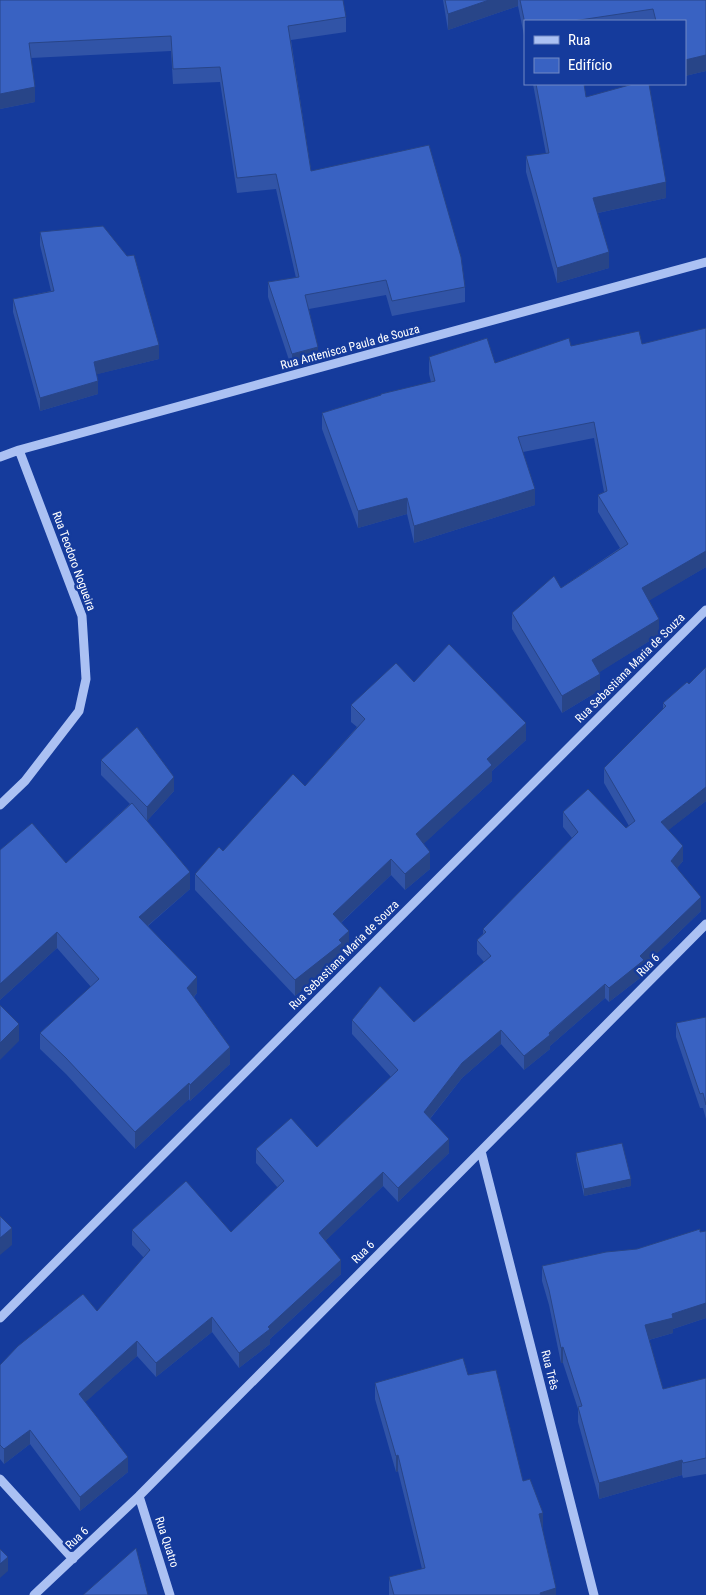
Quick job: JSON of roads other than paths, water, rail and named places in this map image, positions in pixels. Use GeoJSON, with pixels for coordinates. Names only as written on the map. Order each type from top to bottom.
{"type":"FeatureCollection","features":[{"type":"Feature","properties":{"kind":"street","name":"Rua Antenisca Paula de Souza"},"geometry":{"type":"LineString","coordinates":[[0,457],[19,450],[706,262]]}},
{"type":"Feature","properties":{"kind":"street","name":"Rua Teodoro Nogueira"},"geometry":{"type":"LineString","coordinates":[[0,804],[25,781],[79,710],[86,679],[82,616],[19,450]]}},
{"type":"Feature","properties":{"kind":"street","name":"Rua Sebastiana Maria de Souza"},"geometry":{"type":"LineString","coordinates":[[0,1318],[706,610]]}},
{"type":"Feature","properties":{"kind":"street","name":"Rua 6"},"geometry":{"type":"LineString","coordinates":[[34,1595],[139,1496],[706,924]]}},
{"type":"Feature","properties":{"kind":"street","name":"Rua Três"},"geometry":{"type":"LineString","coordinates":[[481,1151],[594,1595]]}},
{"type":"Feature","properties":{"kind":"street"},"geometry":{"type":"LineString","coordinates":[[0,1479],[73,1559]]}},
{"type":"Feature","properties":{"kind":"street","name":"Rua Quatro"},"geometry":{"type":"LineString","coordinates":[[139,1496],[170,1595]]}}]}
